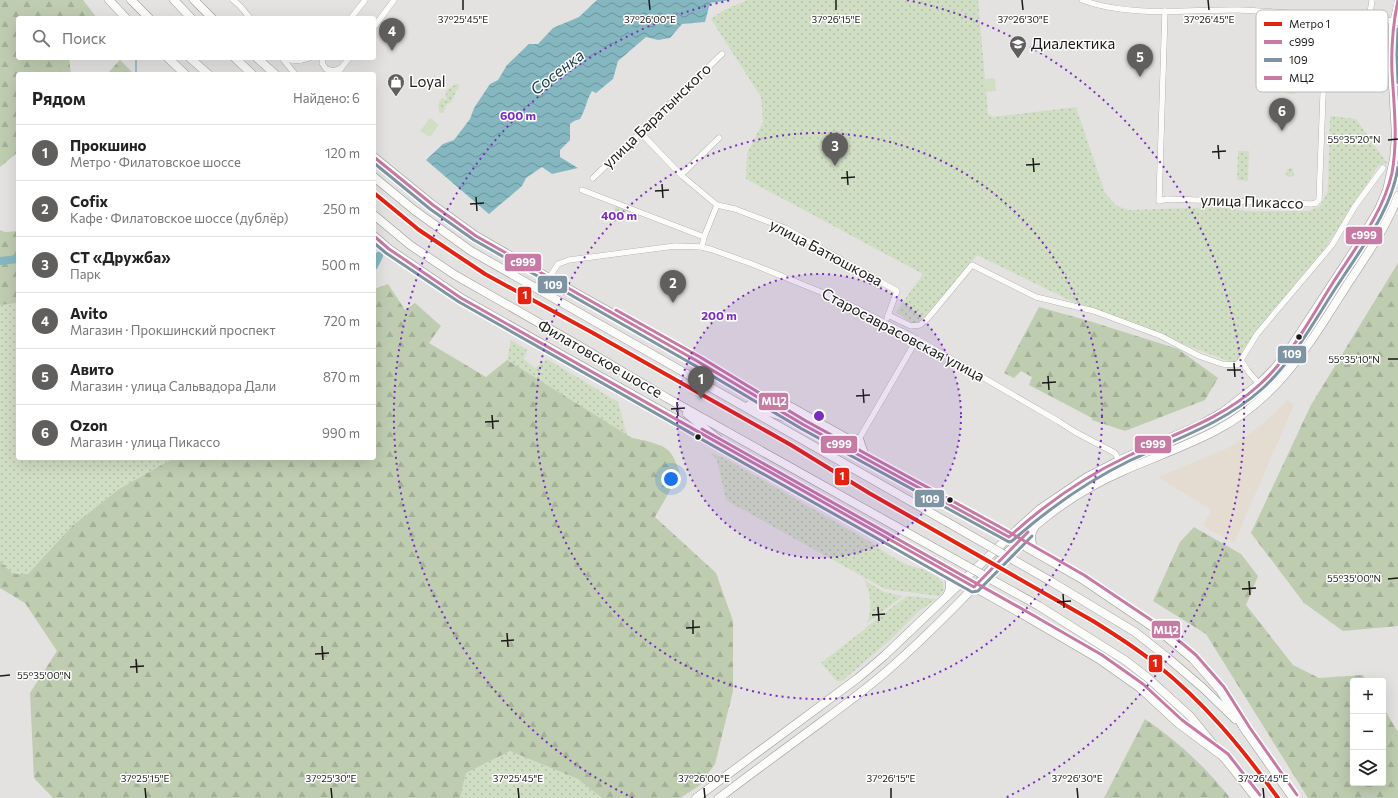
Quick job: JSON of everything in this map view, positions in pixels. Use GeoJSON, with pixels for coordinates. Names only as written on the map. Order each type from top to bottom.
{"type":"FeatureCollection","features":[{"type":"Feature","properties":{"kind":"main road"},"geometry":{"type":"LineString","coordinates":[[109,0],[124,16]]}},
{"type":"Feature","properties":{"kind":"main road"},"geometry":{"type":"LineString","coordinates":[[131,0],[147,16]]}},
{"type":"Feature","properties":{"kind":"main road"},"geometry":{"type":"LineString","coordinates":[[174,0],[189,16]]}},
{"type":"Feature","properties":{"kind":"main road"},"geometry":{"type":"LineString","coordinates":[[194,0],[210,16]]}},
{"type":"Feature","properties":{"kind":"main road"},"geometry":{"type":"LineString","coordinates":[[696,798],[849,685],[884,656],[1009,537],[1040,510],[1087,477],[1120,460],[1202,424],[1218,415],[1259,384],[1274,369],[1289,350],[1371,223],[1379,209],[1386,190],[1394,159],[1396,136],[1392,43],[1396,21]]}},
{"type":"Feature","properties":{"kind":"main road"},"geometry":{"type":"LineString","coordinates":[[170,60],[182,72]]}},
{"type":"Feature","properties":{"kind":"main road"},"geometry":{"type":"LineString","coordinates":[[192,60],[206,72]]}},
{"type":"Feature","properties":{"kind":"main road"},"geometry":{"type":"LineString","coordinates":[[237,60],[250,72]]}},
{"type":"Feature","properties":{"kind":"main road"},"geometry":{"type":"LineString","coordinates":[[259,60],[273,72]]}},
{"type":"Feature","properties":{"kind":"main road"},"geometry":{"type":"LineString","coordinates":[[376,159],[433,206],[470,232],[549,278],[665,342],[804,425],[1009,537],[1082,579],[1163,634],[1187,654],[1220,690],[1246,731]]}},
{"type":"Feature","properties":{"kind":"main road","name":"Филатовское шоссе"},"geometry":{"type":"LineString","coordinates":[[376,178],[414,210],[471,251],[1052,582],[1135,632],[1203,688],[1246,731],[1293,798]]}},
{"type":"Feature","properties":{"kind":"main road"},"geometry":{"type":"LineString","coordinates":[[718,798],[866,689],[896,664],[1017,542],[1069,500],[1124,470],[1217,430],[1238,417],[1269,393],[1299,358],[1332,308],[1382,230],[1392,212],[1398,196]]}},
{"type":"Feature","properties":{"kind":"main road","name":"Филатовское шоссе"},"geometry":{"type":"LineString","coordinates":[[376,217],[410,245],[455,275],[667,398],[1039,606],[1126,660],[1190,716],[1256,798]]}},
{"type":"Feature","properties":{"kind":"main road"},"geometry":{"type":"LineString","coordinates":[[376,238],[389,249],[460,298],[945,570],[1099,659],[1140,688],[1179,724],[1225,758]]}},
{"type":"Feature","properties":{"kind":"main road"},"geometry":{"type":"LineString","coordinates":[[751,393],[775,398],[850,440],[859,439],[866,459]]}},
{"type":"Feature","properties":{"kind":"main road"},"geometry":{"type":"LineString","coordinates":[[727,397],[804,425]]}},
{"type":"Feature","properties":{"kind":"main road"},"geometry":{"type":"LineString","coordinates":[[667,398],[739,455]]}},
{"type":"Feature","properties":{"kind":"main road"},"geometry":{"type":"LineString","coordinates":[[1035,526],[1032,530],[1031,541],[1037,553]]}},
{"type":"Feature","properties":{"kind":"main road"},"geometry":{"type":"LineString","coordinates":[[945,570],[950,584],[950,588],[945,599]]}},
{"type":"Feature","properties":{"kind":"street"},"geometry":{"type":"LineString","coordinates":[[233,0],[248,16]]}},
{"type":"Feature","properties":{"kind":"street"},"geometry":{"type":"LineString","coordinates":[[353,16],[365,0]]}},
{"type":"Feature","properties":{"kind":"street"},"geometry":{"type":"LineString","coordinates":[[376,24],[394,0]]}},
{"type":"Feature","properties":{"kind":"street"},"geometry":{"type":"LineString","coordinates":[[1082,0],[1118,9],[1165,11],[1256,11]]}},
{"type":"Feature","properties":{"kind":"street"},"geometry":{"type":"LineString","coordinates":[[1370,10],[1372,0]]}},
{"type":"Feature","properties":{"kind":"street"},"geometry":{"type":"LineString","coordinates":[[1396,21],[1398,0]]}},
{"type":"Feature","properties":{"kind":"street","name":"улица Пикассо"},"geometry":{"type":"LineString","coordinates":[[1165,11],[1159,201],[1167,199],[1316,203],[1319,200],[1323,92]]}},
{"type":"Feature","properties":{"kind":"street","name":"улица Баратынского"},"geometry":{"type":"LineString","coordinates":[[592,178],[722,54]]}},
{"type":"Feature","properties":{"kind":"street"},"geometry":{"type":"LineString","coordinates":[[284,60],[293,72]]}},
{"type":"Feature","properties":{"kind":"street"},"geometry":{"type":"LineString","coordinates":[[290,60],[302,60]]}},
{"type":"Feature","properties":{"kind":"street"},"geometry":{"type":"LineString","coordinates":[[323,60],[322,63],[326,69],[333,71],[341,68]]}},
{"type":"Feature","properties":{"kind":"street"},"geometry":{"type":"LineString","coordinates":[[338,72],[347,60]]}},
{"type":"Feature","properties":{"kind":"street","name":"улица Батюшкова"},"geometry":{"type":"LineString","coordinates":[[640,132],[681,175],[717,205],[734,209],[785,228],[897,291],[888,315]]}},
{"type":"Feature","properties":{"kind":"street"},"geometry":{"type":"LineString","coordinates":[[681,175],[719,138]]}},
{"type":"Feature","properties":{"kind":"street"},"geometry":{"type":"LineString","coordinates":[[884,322],[888,315],[911,326],[920,325],[933,312],[972,265],[1036,297],[1094,312],[1161,336],[1205,358],[1222,364],[1237,365],[1257,334],[1332,245],[1356,206],[1383,168]]}},
{"type":"Feature","properties":{"kind":"street"},"geometry":{"type":"LineString","coordinates":[[582,190],[704,237]]}},
{"type":"Feature","properties":{"kind":"street"},"geometry":{"type":"LineString","coordinates":[[702,247],[704,237],[717,205]]}},
{"type":"Feature","properties":{"kind":"street","name":"Старосаврасовская улица"},"geometry":{"type":"LineString","coordinates":[[549,278],[558,264],[565,261],[667,247],[702,247],[733,256],[821,292],[917,339],[1052,417],[1075,432],[1115,452],[1124,470]]}},
{"type":"Feature","properties":{"kind":"street"},"geometry":{"type":"LineString","coordinates":[[859,439],[917,339]]}},
{"type":"Feature","properties":{"kind":"street"},"geometry":{"type":"LineString","coordinates":[[1241,360],[1248,372],[1259,384]]}},
{"type":"Feature","properties":{"kind":"shaded area"},"geometry":{"type":"Polygon","coordinates":[[[1287,400],[1294,405],[1234,543],[1203,526],[1211,510],[1158,477],[1228,448],[1247,436],[1269,418],[1287,400]]]}},
{"type":"Feature","properties":{"kind":"green space"},"geometry":{"type":"Polygon","coordinates":[[[0,0],[83,0],[95,16],[16,16],[16,60],[69,60],[71,72],[16,72],[16,154],[0,167],[0,0]]]}},
{"type":"Feature","properties":{"kind":"green space"},"geometry":{"type":"Polygon","coordinates":[[[748,0],[978,0],[988,114],[993,117],[1076,107],[1105,193],[1117,206],[1129,210],[1219,207],[1245,211],[1309,211],[1320,206],[1328,191],[1330,116],[1356,119],[1387,163],[1378,166],[1336,233],[1236,364],[1073,302],[977,255],[926,323],[912,323],[896,312],[923,274],[746,179],[747,154],[763,122],[761,97],[711,19],[724,10],[748,0]]]}},
{"type":"Feature","properties":{"kind":"green space"},"geometry":{"type":"Polygon","coordinates":[[[120,60],[132,72],[109,72],[120,60]]]}},
{"type":"Feature","properties":{"kind":"green space"},"geometry":{"type":"Polygon","coordinates":[[[995,78],[996,91],[986,92],[985,79],[995,78]]]}},
{"type":"Feature","properties":{"kind":"green space"},"geometry":{"type":"Polygon","coordinates":[[[456,84],[459,85],[459,88],[453,99],[447,104],[443,113],[439,113],[438,106],[440,100],[443,98],[447,101],[445,97],[447,90],[456,84]]]}},
{"type":"Feature","properties":{"kind":"green space"},"geometry":{"type":"Polygon","coordinates":[[[1287,92],[1295,92],[1295,94],[1287,94],[1287,92]]]}},
{"type":"Feature","properties":{"kind":"green space"},"geometry":{"type":"Polygon","coordinates":[[[430,118],[439,125],[430,137],[420,131],[430,118]]]}},
{"type":"Feature","properties":{"kind":"green space"},"geometry":{"type":"Polygon","coordinates":[[[1238,151],[1249,151],[1248,181],[1237,180],[1238,151]]]}},
{"type":"Feature","properties":{"kind":"green space"},"geometry":{"type":"Polygon","coordinates":[[[1292,167],[1294,176],[1288,177],[1286,175],[1287,170],[1292,167]]]}},
{"type":"Feature","properties":{"kind":"green space"},"geometry":{"type":"Polygon","coordinates":[[[616,206],[626,210],[624,216],[613,212],[616,206]]]}},
{"type":"Feature","properties":{"kind":"green space"},"geometry":{"type":"Polygon","coordinates":[[[0,230],[5,232],[16,231],[16,303],[0,305],[0,230]]]}},
{"type":"Feature","properties":{"kind":"green space"},"geometry":{"type":"Polygon","coordinates":[[[1398,263],[1398,626],[1343,631],[1304,603],[1251,533],[1311,405],[1398,263]]]}},
{"type":"Feature","properties":{"kind":"green space"},"geometry":{"type":"Polygon","coordinates":[[[388,284],[405,310],[415,303],[441,326],[429,343],[486,377],[507,360],[632,438],[660,445],[668,450],[672,455],[680,473],[655,517],[716,573],[733,621],[733,691],[715,764],[699,786],[680,798],[602,798],[578,779],[510,751],[466,773],[460,798],[53,798],[34,778],[30,693],[57,651],[25,603],[0,588],[0,561],[13,574],[28,574],[72,526],[119,489],[170,460],[376,460],[376,288],[388,284]]]}},
{"type":"Feature","properties":{"kind":"green space"},"geometry":{"type":"Polygon","coordinates":[[[16,303],[16,460],[170,460],[119,489],[72,526],[28,574],[13,574],[0,561],[0,305],[16,303]]]}},
{"type":"Feature","properties":{"kind":"green space"},"geometry":{"type":"Polygon","coordinates":[[[1039,307],[1178,349],[1218,378],[1205,400],[1125,431],[1092,420],[1092,418],[1029,385],[1032,377],[1021,371],[1014,378],[1004,373],[1039,307]]]}},
{"type":"Feature","properties":{"kind":"green space"},"geometry":{"type":"Polygon","coordinates":[[[511,340],[527,350],[524,359],[535,368],[547,359],[618,402],[627,435],[507,360],[511,340]]]}},
{"type":"Feature","properties":{"kind":"green space"},"geometry":{"type":"Polygon","coordinates":[[[712,453],[726,459],[909,566],[931,573],[942,583],[944,587],[943,592],[939,596],[885,589],[726,500],[717,460],[711,454],[712,453]]]}},
{"type":"Feature","properties":{"kind":"green space"},"geometry":{"type":"Polygon","coordinates":[[[1194,527],[1241,554],[1258,576],[1246,605],[1293,665],[1319,678],[1363,675],[1365,678],[1350,678],[1350,786],[1386,786],[1386,712],[1398,732],[1398,798],[1308,798],[1206,634],[1153,601],[1180,542],[1194,527]]]}},
{"type":"Feature","properties":{"kind":"green space"},"geometry":{"type":"Polygon","coordinates":[[[864,580],[884,592],[903,596],[867,623],[871,607],[868,590],[864,580]]]}},
{"type":"Feature","properties":{"kind":"green space"},"geometry":{"type":"Polygon","coordinates":[[[907,596],[936,599],[919,611],[891,639],[842,681],[837,681],[821,663],[907,596]]]}},
{"type":"Feature","properties":{"kind":"green space"},"geometry":{"type":"Polygon","coordinates":[[[1145,719],[1190,755],[1230,798],[1104,798],[1145,719]]]}},
{"type":"Feature","properties":{"kind":"green space"},"geometry":{"type":"Polygon","coordinates":[[[510,751],[578,779],[602,798],[460,798],[466,773],[510,751]]]}},
{"type":"Feature","properties":{"kind":"water"},"geometry":{"type":"Polygon","coordinates":[[[597,0],[731,0],[710,3],[705,22],[682,24],[670,38],[658,40],[646,37],[618,61],[613,79],[596,93],[592,91],[580,119],[570,124],[570,140],[560,150],[560,157],[578,168],[552,174],[542,167],[526,178],[522,186],[489,214],[426,160],[443,144],[454,140],[470,119],[474,108],[490,84],[498,80],[507,65],[529,44],[538,44],[553,28],[579,17],[597,0]]]}},
{"type":"Feature","properties":{"kind":"waterway"},"geometry":{"type":"LineString","coordinates":[[136,60],[136,72]]}},
{"type":"Feature","properties":{"kind":"waterway","name":"Сосенка"},"geometry":{"type":"LineString","coordinates":[[376,262],[379,256]]}},
{"type":"Feature","properties":{"kind":"waterway","name":"Сосенка"},"geometry":{"type":"LineString","coordinates":[[0,261],[16,259]]}},
{"type":"Feature","properties":{"kind":"metro line","name":"1"},"geometry":{"type":"LineString","coordinates":[[376,195],[419,230],[485,274],[791,445],[869,493],[1093,621],[1125,641],[1174,679],[1222,726],[1278,798]]}},
{"type":"Feature","properties":{"kind":"transit line","name":"с999"},"geometry":{"type":"LineString","coordinates":[[376,159],[433,205],[476,236],[697,361],[804,425],[1009,537],[1051,502],[1096,473],[1128,456],[1196,426],[1228,408],[1243,398],[1270,375],[1290,350],[1368,229],[1388,188],[1392,173],[1395,148],[1392,54],[1398,0]]}},
{"type":"Feature","properties":{"kind":"transit line","name":"109"},"geometry":{"type":"LineString","coordinates":[[1398,29],[1398,83]]}},
{"type":"Feature","properties":{"kind":"transit line","name":"109"},"geometry":{"type":"LineString","coordinates":[[376,165],[430,209],[474,240],[694,365],[802,429],[1009,542],[1039,518],[1083,487],[1113,469],[1215,421],[1231,412],[1262,389],[1285,364],[1306,336],[1376,225],[1390,197],[1398,167]]}},
{"type":"Feature","properties":{"kind":"transit line","name":"с999"},"geometry":{"type":"LineString","coordinates":[[376,238],[389,249],[461,298],[974,587],[1028,532]]}},
{"type":"Feature","properties":{"kind":"transit line","name":"109"},"geometry":{"type":"LineString","coordinates":[[376,245],[459,302],[972,592],[978,591],[1032,536]]}},
{"type":"Feature","properties":{"kind":"transit line","name":"МЦ2"},"geometry":{"type":"LineString","coordinates":[[616,310],[700,357],[806,421],[1000,527],[1084,575],[1166,630],[1196,655],[1224,687],[1250,728],[1297,795]]}},
{"type":"Feature","properties":{"kind":"transit line","name":"МЦ2"},"geometry":{"type":"LineString","coordinates":[[702,429],[1102,655],[1143,684],[1182,720],[1228,754],[1260,795]]}},
{"type":"Feature","properties":{"kind":"place","name":"Avito"},"geometry":{"type":"Point","coordinates":[392,51]}},
{"type":"Feature","properties":{"kind":"place","name":"Диалектика"},"geometry":{"type":"Point","coordinates":[1018,59]}},
{"type":"Feature","properties":{"kind":"place","name":"Авито"},"geometry":{"type":"Point","coordinates":[1140,77]}},
{"type":"Feature","properties":{"kind":"place","name":"Loyal"},"geometry":{"type":"Point","coordinates":[396,97]}},
{"type":"Feature","properties":{"kind":"place","name":"Ozon"},"geometry":{"type":"Point","coordinates":[1282,131]}},
{"type":"Feature","properties":{"kind":"place","name":"СТ «Дружба»"},"geometry":{"type":"Point","coordinates":[835,166]}},
{"type":"Feature","properties":{"kind":"place","name":"Cofix"},"geometry":{"type":"Point","coordinates":[673,303]}},
{"type":"Feature","properties":{"kind":"place","name":"Прокшино"},"geometry":{"type":"Point","coordinates":[701,399]}}]}
